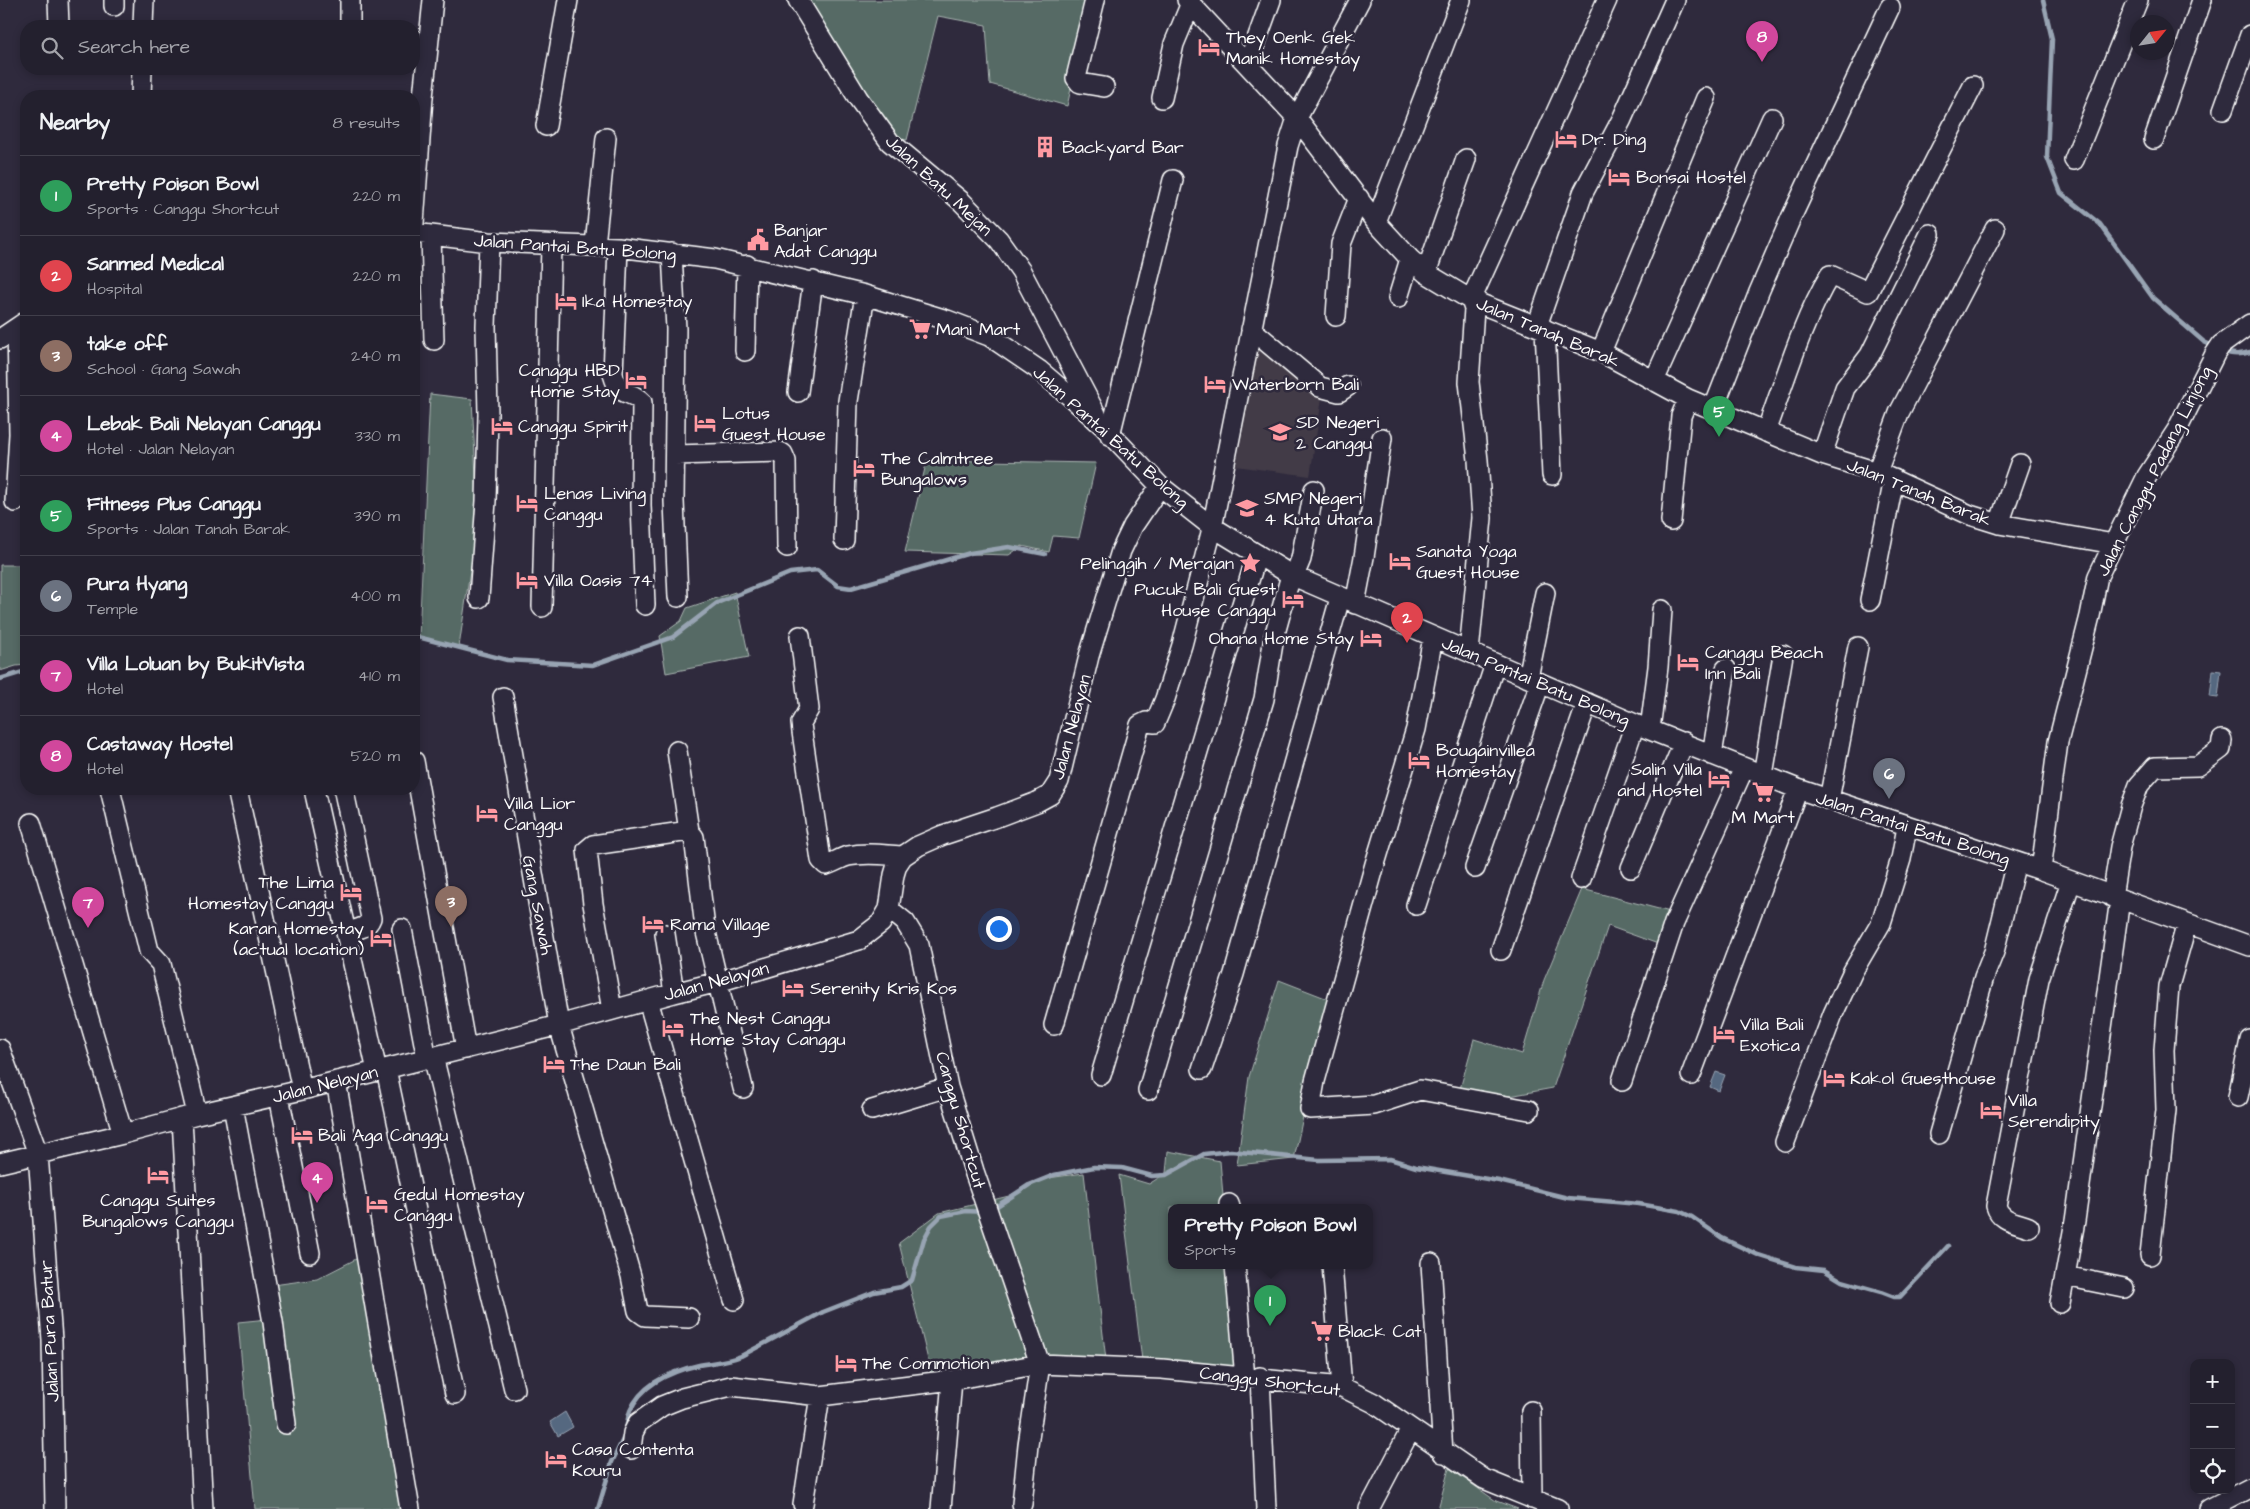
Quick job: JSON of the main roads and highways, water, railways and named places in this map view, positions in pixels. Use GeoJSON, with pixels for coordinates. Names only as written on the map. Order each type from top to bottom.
{"type":"FeatureCollection","features":[{"type":"Feature","properties":{"kind":"water"},"geometry":{"type":"Polygon","coordinates":[[[2213,670],[2221,671],[2218,698],[2210,697],[2213,670]]]}},
{"type":"Feature","properties":{"kind":"water"},"geometry":{"type":"Polygon","coordinates":[[[1716,1072],[1725,1075],[1719,1091],[1710,1087],[1716,1072]]]}},
{"type":"Feature","properties":{"kind":"water"},"geometry":{"type":"Polygon","coordinates":[[[565,1412],[573,1427],[558,1436],[550,1422],[565,1412]]]}},
{"type":"Feature","properties":{"kind":"waterway"},"geometry":{"type":"LineString","coordinates":[[2043,0],[2052,39],[2047,157],[2061,193],[2100,224],[2153,298],[2204,342],[2213,346]]}},
{"type":"Feature","properties":{"kind":"waterway"},"geometry":{"type":"LineString","coordinates":[[2223,351],[2236,354],[2250,352]]}},
{"type":"Feature","properties":{"kind":"waterway"},"geometry":{"type":"LineString","coordinates":[[420,638],[507,660],[593,665],[673,637],[717,603],[790,573],[817,570],[838,586],[851,588],[970,553],[1009,547],[1045,554]]}},
{"type":"Feature","properties":{"kind":"waterway"},"geometry":{"type":"LineString","coordinates":[[0,679],[20,673]]}},
{"type":"Feature","properties":{"kind":"waterway"},"geometry":{"type":"LineString","coordinates":[[991,1210],[1029,1185],[1054,1175],[1094,1167],[1122,1168],[1152,1176],[1166,1175],[1204,1154],[1231,1151],[1319,1160],[1390,1159],[1416,1167],[1499,1181],[1568,1198],[1639,1204],[1679,1211],[1692,1217],[1722,1238],[1758,1255],[1796,1267],[1824,1270],[1842,1281],[1894,1297],[1900,1297],[1948,1246]]}},
{"type":"Feature","properties":{"kind":"waterway"},"geometry":{"type":"LineString","coordinates":[[626,1430],[629,1413],[635,1401],[659,1380],[689,1368],[736,1358],[823,1312],[874,1292],[901,1287],[912,1280],[924,1239],[931,1226],[941,1216],[966,1211],[984,1212]]}},
{"type":"Feature","properties":{"kind":"waterway"},"geometry":{"type":"LineString","coordinates":[[598,1509],[612,1462],[624,1437]]}},
{"type":"Feature","properties":{"kind":"place","name":"They Oenk Gek Manik Homestay"},"geometry":{"type":"Point","coordinates":[1209,47]}},
{"type":"Feature","properties":{"kind":"place","name":"Castaway Hostel"},"geometry":{"type":"Point","coordinates":[1762,62]}},
{"type":"Feature","properties":{"kind":"place","name":"Dr. Ding"},"geometry":{"type":"Point","coordinates":[1566,139]}},
{"type":"Feature","properties":{"kind":"place","name":"Backyard Bar"},"geometry":{"type":"Point","coordinates":[1045,147]}},
{"type":"Feature","properties":{"kind":"place","name":"Bonsai Hostel"},"geometry":{"type":"Point","coordinates":[1619,177]}},
{"type":"Feature","properties":{"kind":"place","name":"Banjar Adat Canggu"},"geometry":{"type":"Point","coordinates":[758,240]}},
{"type":"Feature","properties":{"kind":"place","name":"Ika Homestay"},"geometry":{"type":"Point","coordinates":[566,301]}},
{"type":"Feature","properties":{"kind":"place","name":"Mani Mart"},"geometry":{"type":"Point","coordinates":[920,329]}},
{"type":"Feature","properties":{"kind":"place","name":"Canggu HBD Home Stay"},"geometry":{"type":"Point","coordinates":[636,380]}},
{"type":"Feature","properties":{"kind":"place","name":"Waterborn Bali"},"geometry":{"type":"Point","coordinates":[1215,384]}},
{"type":"Feature","properties":{"kind":"place","name":"Lotus Guest House"},"geometry":{"type":"Point","coordinates":[705,423]}},
{"type":"Feature","properties":{"kind":"place","name":"Canggu Spirit"},"geometry":{"type":"Point","coordinates":[502,426]}},
{"type":"Feature","properties":{"kind":"place","name":"SD Negeri 2 Canggu"},"geometry":{"type":"Point","coordinates":[1280,432]}},
{"type":"Feature","properties":{"kind":"place","name":"Fitness Plus Canggu"},"geometry":{"type":"Point","coordinates":[1719,437]}},
{"type":"Feature","properties":{"kind":"place","name":"The Calmtree Bungalows"},"geometry":{"type":"Point","coordinates":[864,468]}},
{"type":"Feature","properties":{"kind":"place","name":"Lenas Living Canggu"},"geometry":{"type":"Point","coordinates":[527,503]}},
{"type":"Feature","properties":{"kind":"place","name":"SMP Negeri 4 Kuta Utara"},"geometry":{"type":"Point","coordinates":[1247,508]}},
{"type":"Feature","properties":{"kind":"place","name":"Sanata Yoga Guest House"},"geometry":{"type":"Point","coordinates":[1400,561]}},
{"type":"Feature","properties":{"kind":"place","name":"Pelinggih / Merajan"},"geometry":{"type":"Point","coordinates":[1250,563]}},
{"type":"Feature","properties":{"kind":"place","name":"Villa Oasis 74"},"geometry":{"type":"Point","coordinates":[527,580]}},
{"type":"Feature","properties":{"kind":"place","name":"Pucuk Bali Guest House Canggu"},"geometry":{"type":"Point","coordinates":[1293,599]}},
{"type":"Feature","properties":{"kind":"place","name":"Ohana Home Stay"},"geometry":{"type":"Point","coordinates":[1371,638]}},
{"type":"Feature","properties":{"kind":"place","name":"Sanmed Medical"},"geometry":{"type":"Point","coordinates":[1407,643]}},
{"type":"Feature","properties":{"kind":"place","name":"Canggu Beach Inn Bali"},"geometry":{"type":"Point","coordinates":[1688,662]}},
{"type":"Feature","properties":{"kind":"place","name":"Bougainvillea Homestay"},"geometry":{"type":"Point","coordinates":[1419,760]}},
{"type":"Feature","properties":{"kind":"place","name":"Salin Villa and Hostel"},"geometry":{"type":"Point","coordinates":[1719,779]}},
{"type":"Feature","properties":{"kind":"place","name":"M Mart"},"geometry":{"type":"Point","coordinates":[1763,792]}},
{"type":"Feature","properties":{"kind":"place","name":"Pura Hyang"},"geometry":{"type":"Point","coordinates":[1889,799]}},
{"type":"Feature","properties":{"kind":"place","name":"Villa Lior Canggu"},"geometry":{"type":"Point","coordinates":[487,813]}},
{"type":"Feature","properties":{"kind":"place","name":"The Lima Homestay Canggu"},"geometry":{"type":"Point","coordinates":[351,892]}},
{"type":"Feature","properties":{"kind":"place","name":"Rama Village"},"geometry":{"type":"Point","coordinates":[653,924]}},
{"type":"Feature","properties":{"kind":"place","name":"take off"},"geometry":{"type":"Point","coordinates":[451,927]}},
{"type":"Feature","properties":{"kind":"place","name":"Villa Loluan by BukitVista"},"geometry":{"type":"Point","coordinates":[88,928]}},
{"type":"Feature","properties":{"kind":"place","name":"Karan Homestay (actual location)"},"geometry":{"type":"Point","coordinates":[381,938]}},
{"type":"Feature","properties":{"kind":"place","name":"Serenity Kris Kos"},"geometry":{"type":"Point","coordinates":[793,988]}},
{"type":"Feature","properties":{"kind":"place","name":"The Nest Canggu Home Stay Canggu"},"geometry":{"type":"Point","coordinates":[673,1028]}},
{"type":"Feature","properties":{"kind":"place","name":"Villa Bali Exotica"},"geometry":{"type":"Point","coordinates":[1724,1034]}},
{"type":"Feature","properties":{"kind":"place","name":"The Daun Bali"},"geometry":{"type":"Point","coordinates":[554,1064]}},
{"type":"Feature","properties":{"kind":"place","name":"Kakol Guesthouse"},"geometry":{"type":"Point","coordinates":[1834,1078]}},
{"type":"Feature","properties":{"kind":"place","name":"Villa Serendipity"},"geometry":{"type":"Point","coordinates":[1991,1110]}},
{"type":"Feature","properties":{"kind":"place","name":"Bali Aga Canggu"},"geometry":{"type":"Point","coordinates":[302,1135]}},
{"type":"Feature","properties":{"kind":"place","name":"Canggu Suites Bungalows Canggu"},"geometry":{"type":"Point","coordinates":[158,1175]}},
{"type":"Feature","properties":{"kind":"place","name":"Lebak Bali Nelayan Canggu"},"geometry":{"type":"Point","coordinates":[317,1203]}},
{"type":"Feature","properties":{"kind":"place","name":"Gedul Homestay Canggu"},"geometry":{"type":"Point","coordinates":[377,1204]}},
{"type":"Feature","properties":{"kind":"place","name":"Pretty Poison Bowl"},"geometry":{"type":"Point","coordinates":[1270,1326]}},
{"type":"Feature","properties":{"kind":"place","name":"Black Cat"},"geometry":{"type":"Point","coordinates":[1322,1331]}},
{"type":"Feature","properties":{"kind":"place","name":"The Commotion"},"geometry":{"type":"Point","coordinates":[846,1363]}},
{"type":"Feature","properties":{"kind":"place","name":"Casa Contenta Kouru"},"geometry":{"type":"Point","coordinates":[556,1459]}}]}
